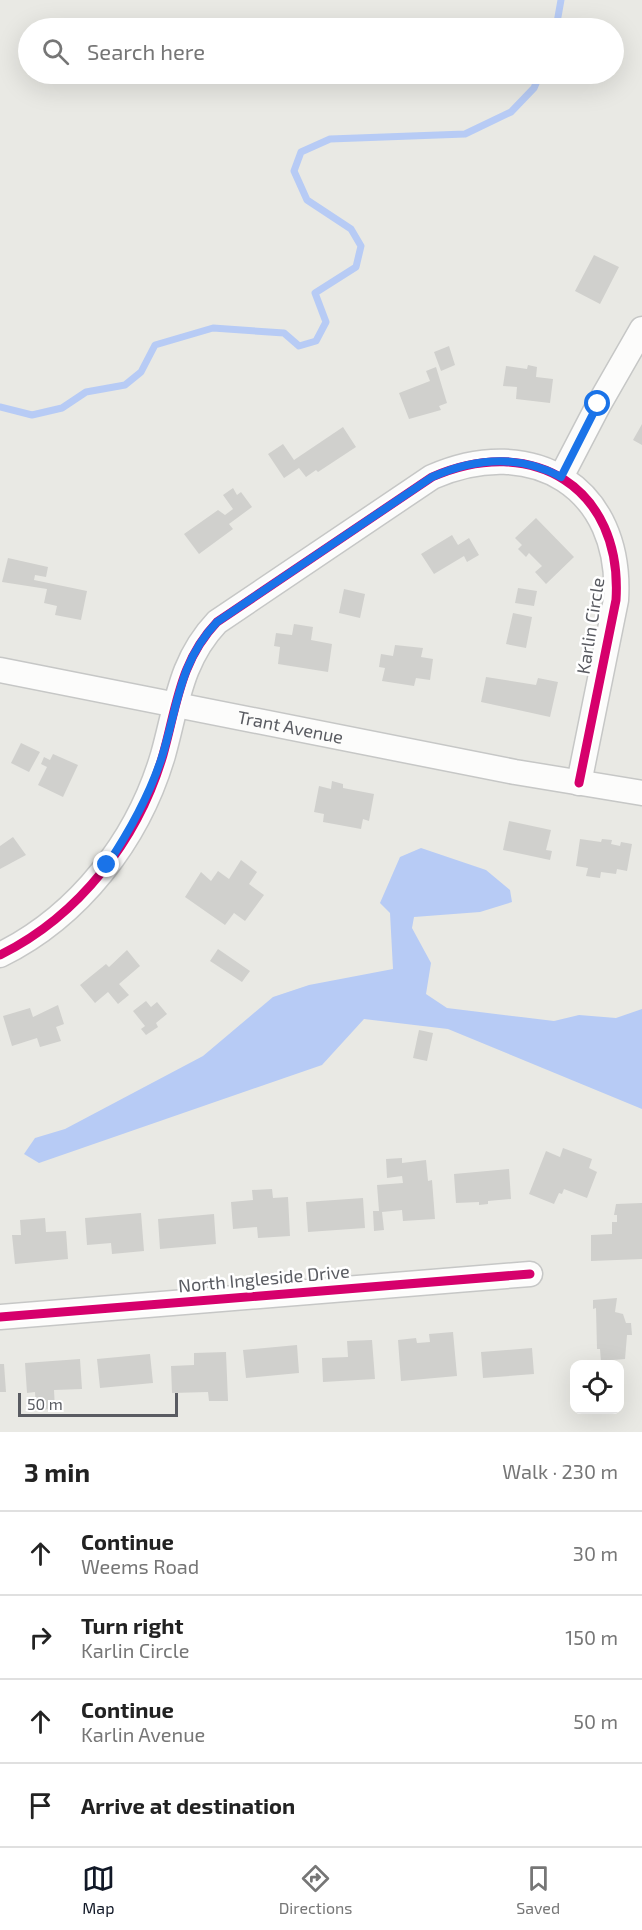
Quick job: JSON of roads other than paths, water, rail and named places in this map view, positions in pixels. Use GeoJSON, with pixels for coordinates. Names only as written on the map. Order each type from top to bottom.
{"type":"FeatureCollection","features":[{"type":"Feature","properties":{"kind":"street"},"geometry":{"type":"LineString","coordinates":[[561,477],[598,404],[642,329]]}},
{"type":"Feature","properties":{"kind":"street","name":"Karlin Circle"},"geometry":{"type":"LineString","coordinates":[[0,955],[25,943],[60,916],[107,865],[131,829],[150,790],[189,660],[200,639],[217,622],[432,477],[457,466],[483,460],[510,460],[534,465],[561,477],[593,507],[614,554],[618,577],[616,600],[579,783]]}},
{"type":"Feature","properties":{"kind":"street","name":"Trant Avenue"},"geometry":{"type":"LineString","coordinates":[[0,670],[642,794]]}},
{"type":"Feature","properties":{"kind":"street","name":"North Ingleside Drive"},"geometry":{"type":"LineString","coordinates":[[0,1317],[530,1274]]}},
{"type":"Feature","properties":{"kind":"water"},"geometry":{"type":"Polygon","coordinates":[[[421,848],[486,870],[510,890],[512,902],[480,912],[414,917],[412,928],[431,963],[426,994],[447,1008],[554,1021],[579,1015],[616,1018],[642,1009],[642,1109],[448,1029],[364,1019],[322,1065],[39,1163],[24,1154],[35,1138],[65,1129],[203,1056],[273,997],[309,985],[393,969],[390,913],[380,903],[400,857],[421,848]]]}},
{"type":"Feature","properties":{"kind":"waterway"},"geometry":{"type":"LineString","coordinates":[[558,18],[561,0]]}},
{"type":"Feature","properties":{"kind":"waterway"},"geometry":{"type":"LineString","coordinates":[[0,407],[32,415],[62,408],[86,392],[125,385],[141,372],[155,345],[213,328],[284,333],[299,346],[316,341],[326,322],[315,293],[356,267],[361,246],[351,229],[307,200],[294,171],[301,152],[330,139],[465,134],[511,112],[536,84]]}}]}
